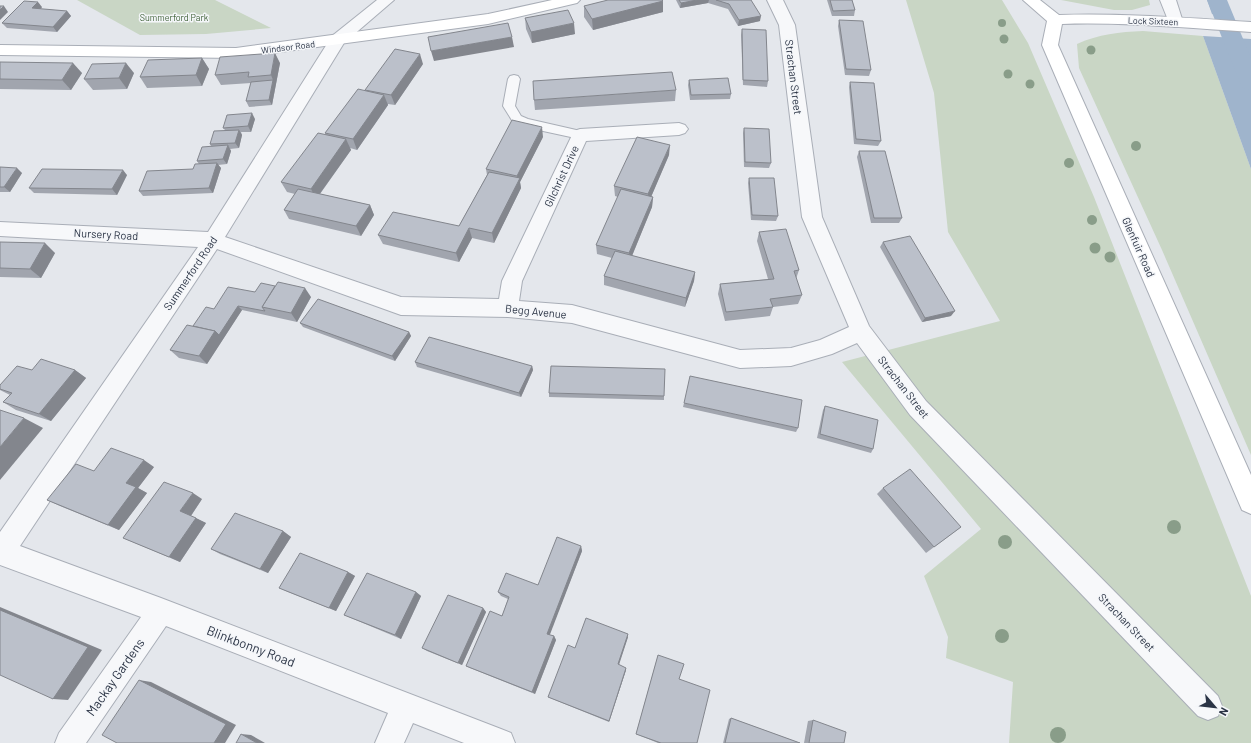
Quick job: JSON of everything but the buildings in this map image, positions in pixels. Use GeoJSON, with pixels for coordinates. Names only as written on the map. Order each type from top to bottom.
{"type":"FeatureCollection","features":[{"type":"Feature","properties":{"kind":"street","name":"Summerford Road"},"geometry":{"type":"LineString","coordinates":[[0,552],[212,240],[338,40],[386,0]]}},
{"type":"Feature","properties":{"kind":"street","name":"Windsor Road"},"geometry":{"type":"LineString","coordinates":[[0,50],[236,53],[488,19],[572,0]]}},
{"type":"Feature","properties":{"kind":"street","name":"Strachan Street"},"geometry":{"type":"LineString","coordinates":[[775,0],[787,25],[812,217],[861,331],[918,408],[1208,706]]}},
{"type":"Feature","properties":{"kind":"street"},"geometry":{"type":"LineString","coordinates":[[1031,0],[1055,20]]}},
{"type":"Feature","properties":{"kind":"street"},"geometry":{"type":"LineString","coordinates":[[1168,0],[1175,22]]}},
{"type":"Feature","properties":{"kind":"street","name":"Lock Sixteen"},"geometry":{"type":"LineString","coordinates":[[1055,20],[1084,19],[1175,22],[1250,27]]}},
{"type":"Feature","properties":{"kind":"street","name":"Glenfuir Road"},"geometry":{"type":"LineString","coordinates":[[1055,20],[1050,45],[1251,502]]}},
{"type":"Feature","properties":{"kind":"street","name":"Gilchrist Drive"},"geometry":{"type":"LineString","coordinates":[[508,308],[512,281],[580,135],[679,129]]}},
{"type":"Feature","properties":{"kind":"street","name":"Nursery Road"},"geometry":{"type":"LineString","coordinates":[[0,229],[212,240]]}},
{"type":"Feature","properties":{"kind":"street","name":"Begg Avenue"},"geometry":{"type":"LineString","coordinates":[[212,240],[401,306],[508,308],[572,314],[740,359],[791,357],[824,348],[861,331]]}},
{"type":"Feature","properties":{"kind":"street","name":"Blinkbonny Road"},"geometry":{"type":"LineString","coordinates":[[0,552],[161,611],[501,743]]}},
{"type":"Feature","properties":{"kind":"street","name":"Mackay Gardens"},"geometry":{"type":"LineString","coordinates":[[69,743],[161,611]]}},
{"type":"Feature","properties":{"kind":"street"},"geometry":{"type":"LineString","coordinates":[[389,743],[406,707]]}},
{"type":"Feature","properties":{"kind":"lane"},"geometry":{"type":"LineString","coordinates":[[514,79],[509,106],[517,119],[532,125],[580,135]]}},
{"type":"Feature","properties":{"kind":"green space","name":"Summerford Park"},"geometry":{"type":"Polygon","coordinates":[[[77,0],[215,0],[271,28],[206,34],[140,35],[77,0]]]}},
{"type":"Feature","properties":{"kind":"green space"},"geometry":{"type":"Polygon","coordinates":[[[906,0],[1002,0],[1028,43],[1094,197],[1251,596],[1251,743],[1009,743],[1013,682],[946,658],[948,637],[924,576],[981,529],[842,362],[1000,321],[948,232],[934,93],[906,0]]]}},
{"type":"Feature","properties":{"kind":"green space"},"geometry":{"type":"Polygon","coordinates":[[[1061,0],[1149,0],[1150,5],[1132,10],[1114,10],[1061,0]]]}},
{"type":"Feature","properties":{"kind":"green space"},"geometry":{"type":"Polygon","coordinates":[[[1143,31],[1203,36],[1251,169],[1251,455],[1162,250],[1079,68],[1077,44],[1109,34],[1143,31]]]}},
{"type":"Feature","properties":{"kind":"water"},"geometry":{"type":"Polygon","coordinates":[[[1207,0],[1226,0],[1233,16],[1212,14],[1207,0]]]}},
{"type":"Feature","properties":{"kind":"water"},"geometry":{"type":"Polygon","coordinates":[[[1203,36],[1251,39],[1251,169],[1203,36]]]}},
{"type":"Feature","properties":{"kind":"waterway"},"geometry":{"type":"LineString","coordinates":[[1217,0],[1251,83]]}}]}
